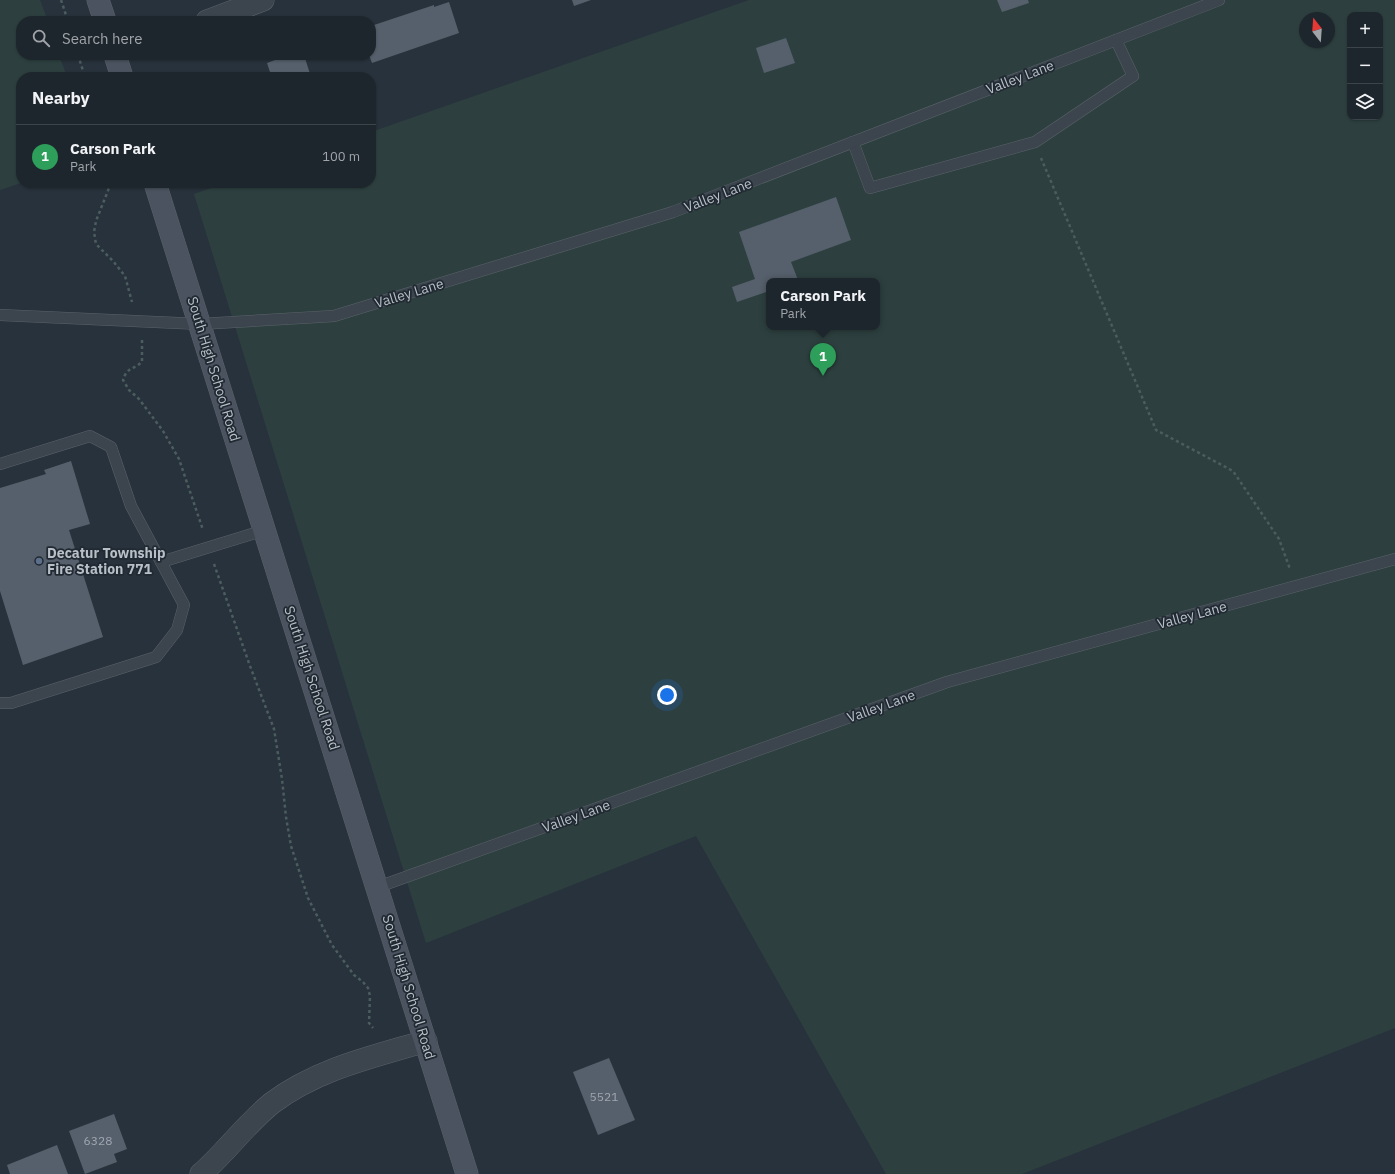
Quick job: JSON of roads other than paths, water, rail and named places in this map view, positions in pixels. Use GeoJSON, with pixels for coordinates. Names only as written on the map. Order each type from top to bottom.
{"type":"FeatureCollection","features":[{"type":"Feature","properties":{"kind":"main road"},"geometry":{"type":"LineString","coordinates":[[98,0],[103,16]]}},
{"type":"Feature","properties":{"kind":"main road"},"geometry":{"type":"LineString","coordinates":[[117,60],[121,72]]}},
{"type":"Feature","properties":{"kind":"main road","name":"South High School Road"},"geometry":{"type":"LineString","coordinates":[[158,188],[467,1174]]}},
{"type":"Feature","properties":{"kind":"street"},"geometry":{"type":"LineString","coordinates":[[220,16],[263,0]]}},
{"type":"Feature","properties":{"kind":"street"},"geometry":{"type":"LineString","coordinates":[[201,1174],[271,1104],[301,1084],[346,1064],[426,1041]]}},
{"type":"Feature","properties":{"kind":"lane","name":"Valley Lane"},"geometry":{"type":"LineString","coordinates":[[0,315],[200,324],[334,316],[673,212],[1219,0]]}},
{"type":"Feature","properties":{"kind":"lane"},"geometry":{"type":"LineString","coordinates":[[853,142],[870,188],[1035,142],[1133,76],[1116,40]]}},
{"type":"Feature","properties":{"kind":"lane"},"geometry":{"type":"LineString","coordinates":[[0,464],[90,436],[111,447],[131,506],[184,604],[177,630],[156,657],[11,703],[0,703]]}},
{"type":"Feature","properties":{"kind":"lane"},"geometry":{"type":"LineString","coordinates":[[161,562],[264,530]]}},
{"type":"Feature","properties":{"kind":"lane","name":"Valley Lane"},"geometry":{"type":"LineString","coordinates":[[378,887],[947,682],[1395,559]]}},
{"type":"Feature","properties":{"kind":"place","name":"Carson Park"},"geometry":{"type":"Point","coordinates":[823,376]}},
{"type":"Feature","properties":{"kind":"place","name":"Decatur Township Fire Station 771"},"geometry":{"type":"Point","coordinates":[39,561]}}]}
